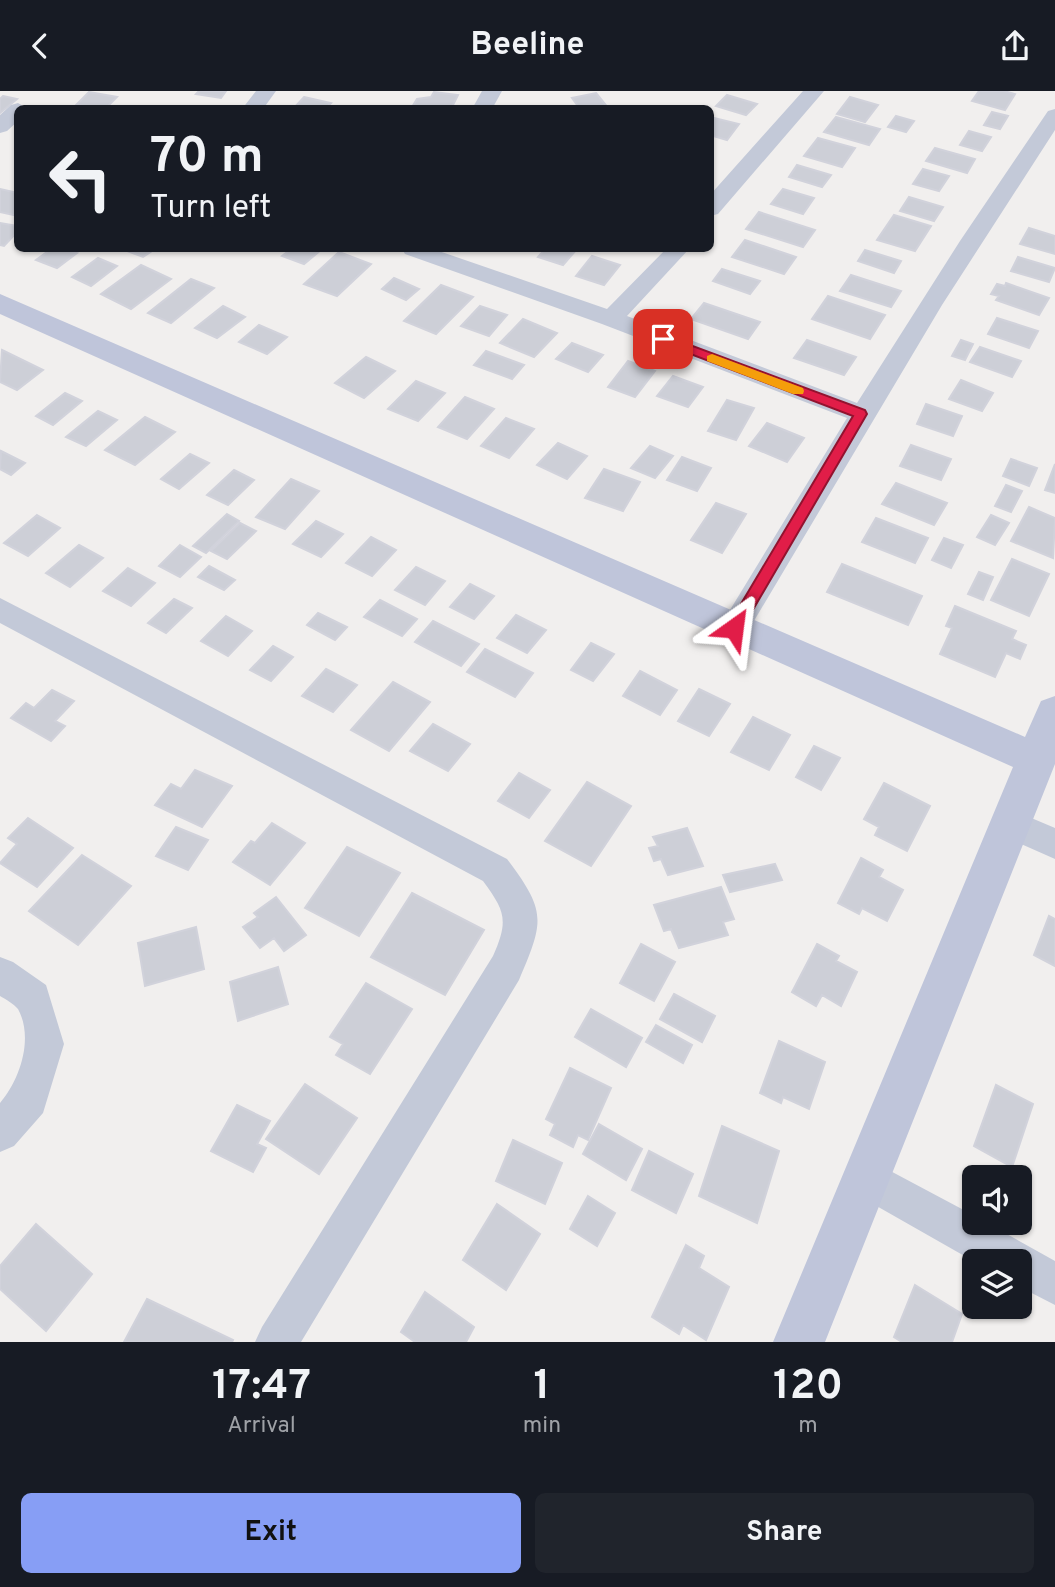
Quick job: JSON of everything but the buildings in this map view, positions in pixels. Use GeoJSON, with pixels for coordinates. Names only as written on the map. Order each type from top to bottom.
{"type":"FeatureCollection","features":[{"type":"Feature","properties":{"kind":"street"},"geometry":{"type":"LineString","coordinates":[[714,200],[814,91]]}},
{"type":"Feature","properties":{"kind":"street"},"geometry":{"type":"LineString","coordinates":[[0,127],[14,112]]}},
{"type":"Feature","properties":{"kind":"street"},"geometry":{"type":"LineString","coordinates":[[734,628],[861,414],[997,199],[1055,115]]}},
{"type":"Feature","properties":{"kind":"street"},"geometry":{"type":"LineString","coordinates":[[421,252],[611,319],[861,414]]}},
{"type":"Feature","properties":{"kind":"street"},"geometry":{"type":"LineString","coordinates":[[611,319],[675,252]]}},
{"type":"Feature","properties":{"kind":"street"},"geometry":{"type":"LineString","coordinates":[[0,303],[1037,760]]}},
{"type":"Feature","properties":{"kind":"street"},"geometry":{"type":"LineString","coordinates":[[0,609],[495,870],[519,901],[523,929],[506,968],[277,1342]]}},
{"type":"Feature","properties":{"kind":"street"},"geometry":{"type":"LineString","coordinates":[[799,1342],[1055,712]]}},
{"type":"Feature","properties":{"kind":"street"},"geometry":{"type":"LineString","coordinates":[[1008,823],[1055,844]]}},
{"type":"Feature","properties":{"kind":"street"},"geometry":{"type":"LineString","coordinates":[[0,974],[33,998],[45,1044],[29,1098],[0,1132]]}},
{"type":"Feature","properties":{"kind":"street"},"geometry":{"type":"LineString","coordinates":[[866,1178],[993,1249]]}},
{"type":"Feature","properties":{"kind":"street"},"geometry":{"type":"LineString","coordinates":[[1032,1271],[1055,1284]]}},
{"type":"Feature","properties":{"kind":"slow traffic"},"geometry":{"type":"LineString","coordinates":[[712,358],[798,391]]}},
{"type":"Feature","properties":{"kind":"route"},"geometry":{"type":"LineString","coordinates":[[663,339],[861,414],[734,628]]}}]}
